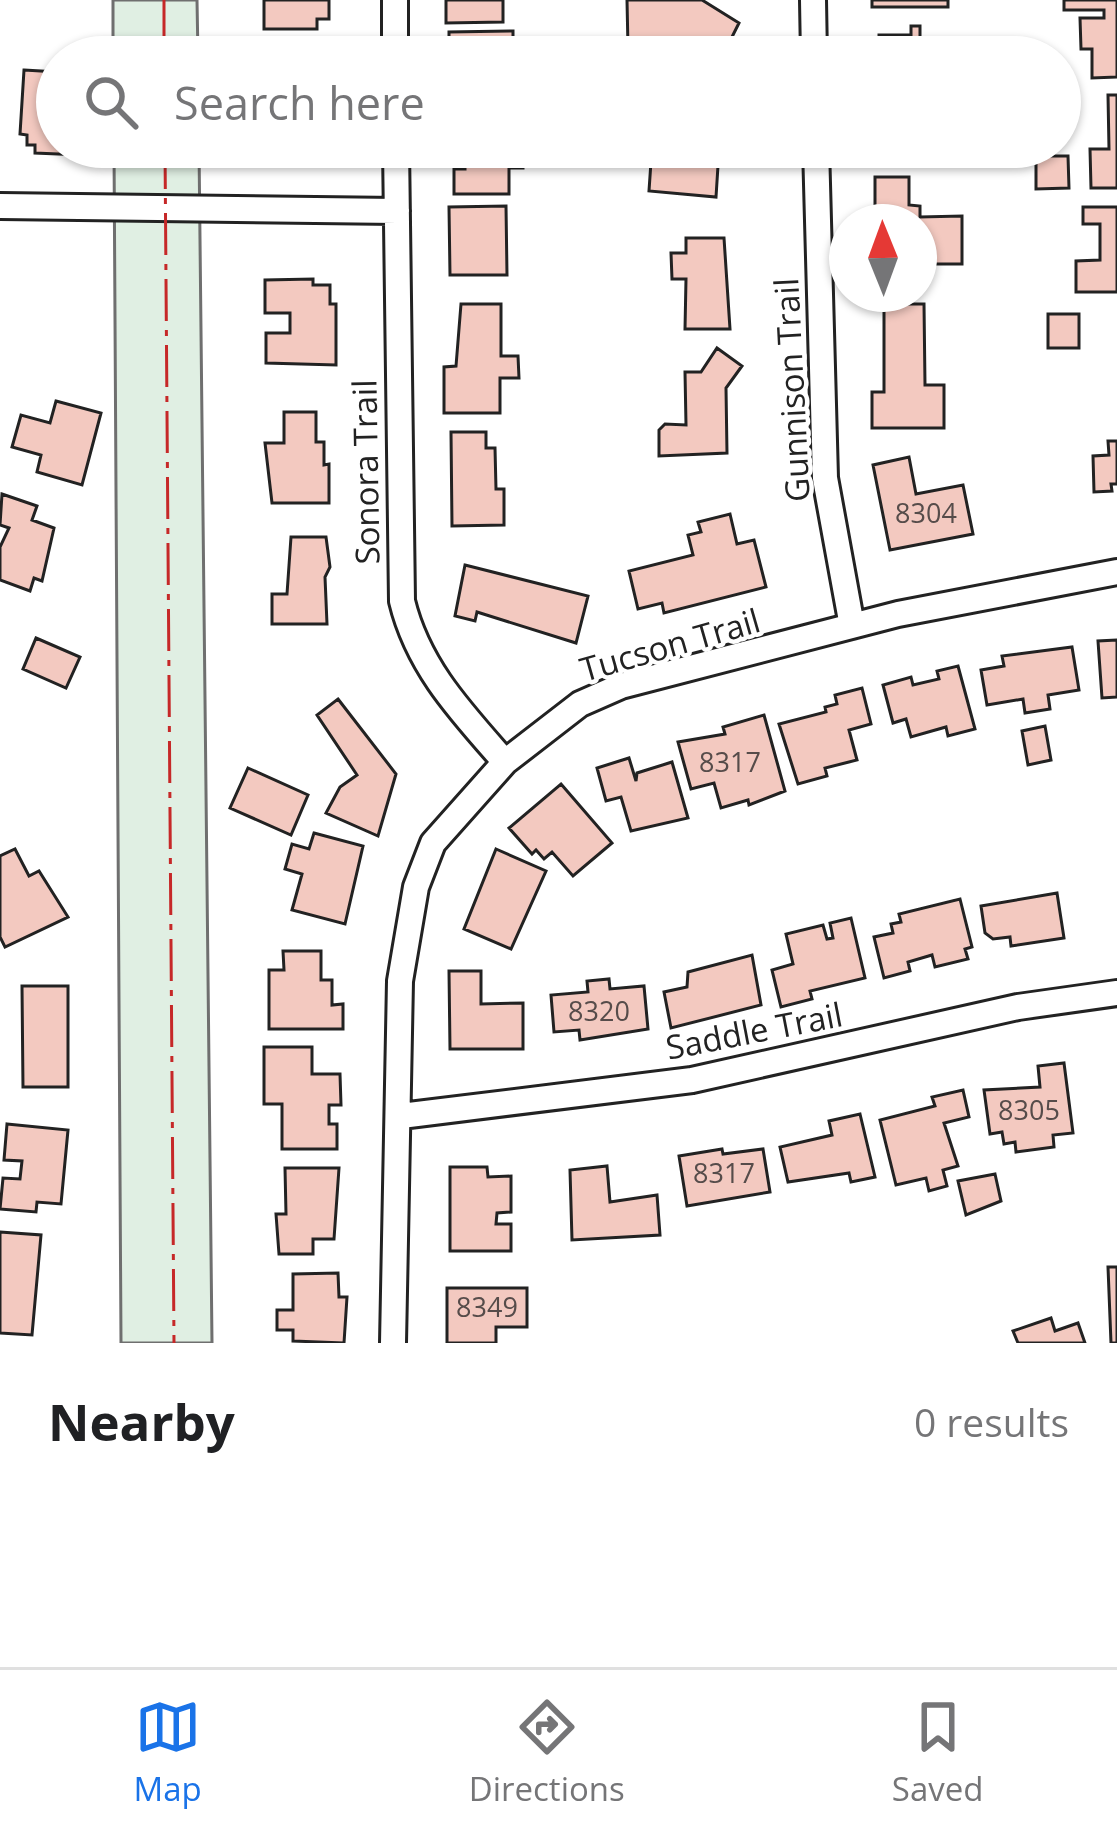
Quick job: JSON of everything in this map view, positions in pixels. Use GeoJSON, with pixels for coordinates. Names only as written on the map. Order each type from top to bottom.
{"type":"FeatureCollection","features":[{"type":"Feature","properties":{"kind":"street"},"geometry":{"type":"LineString","coordinates":[[394,0],[395,36]]}},
{"type":"Feature","properties":{"kind":"street"},"geometry":{"type":"LineString","coordinates":[[814,0],[814,36]]}},
{"type":"Feature","properties":{"kind":"street","name":"Sonora Trail"},"geometry":{"type":"LineString","coordinates":[[396,168],[402,601],[410,632],[438,686],[505,762]]}},
{"type":"Feature","properties":{"kind":"street","name":"Gunnison Trail"},"geometry":{"type":"LineString","coordinates":[[817,168],[825,478],[853,626]]}},
{"type":"Feature","properties":{"kind":"street"},"geometry":{"type":"LineString","coordinates":[[0,206],[397,211]]}},
{"type":"Feature","properties":{"kind":"street","name":"Tucson Trail"},"geometry":{"type":"LineString","coordinates":[[393,1343],[400,981],[416,887],[433,843],[505,762],[580,704],[621,686],[853,626],[1045,582],[1117,572]]}},
{"type":"Feature","properties":{"kind":"street","name":"Saddle Trail"},"geometry":{"type":"LineString","coordinates":[[400,1116],[692,1080],[1018,1007],[1117,993]]}},
{"type":"Feature","properties":{"kind":"green space"},"geometry":{"type":"Polygon","coordinates":[[[113,0],[197,0],[198,36],[113,36],[113,0]]]}},
{"type":"Feature","properties":{"kind":"green space"},"geometry":{"type":"Polygon","coordinates":[[[114,168],[199,168],[212,1343],[121,1343],[114,168]]]}},
{"type":"Feature","properties":{"kind":"building"},"geometry":{"type":"Polygon","coordinates":[[[264,0],[329,0],[329,19],[317,19],[317,29],[264,29],[264,0]]]}},
{"type":"Feature","properties":{"kind":"building"},"geometry":{"type":"Polygon","coordinates":[[[446,0],[503,0],[503,22],[446,23],[446,0]]]}},
{"type":"Feature","properties":{"kind":"building"},"geometry":{"type":"Polygon","coordinates":[[[627,0],[702,0],[739,23],[732,36],[628,36],[627,0]]]}},
{"type":"Feature","properties":{"kind":"building"},"geometry":{"type":"Polygon","coordinates":[[[872,0],[948,0],[948,7],[872,7],[872,0]]]}},
{"type":"Feature","properties":{"kind":"building"},"geometry":{"type":"Polygon","coordinates":[[[1064,0],[1117,0],[1117,77],[1092,78],[1092,49],[1081,49],[1080,18],[1104,18],[1104,10],[1064,10],[1064,0]]]}},
{"type":"Feature","properties":{"kind":"building"},"geometry":{"type":"Polygon","coordinates":[[[911,26],[920,26],[920,36],[879,36],[879,35],[911,35],[911,26]]]}},
{"type":"Feature","properties":{"kind":"building"},"geometry":{"type":"Polygon","coordinates":[[[513,31],[513,36],[449,36],[449,32],[513,31]]]}},
{"type":"Feature","properties":{"kind":"building"},"geometry":{"type":"Polygon","coordinates":[[[24,70],[36,71],[36,153],[35,145],[27,145],[27,135],[20,134],[24,70]]]}},
{"type":"Feature","properties":{"kind":"building"},"geometry":{"type":"Polygon","coordinates":[[[1108,95],[1117,95],[1117,188],[1091,188],[1090,149],[1109,149],[1108,95]]]}},
{"type":"Feature","properties":{"kind":"building"},"geometry":{"type":"Polygon","coordinates":[[[509,168],[509,194],[454,194],[454,169],[509,168]]]}},
{"type":"Feature","properties":{"kind":"building"},"geometry":{"type":"Polygon","coordinates":[[[651,168],[718,168],[716,197],[649,191],[651,168]]]}},
{"type":"Feature","properties":{"kind":"building"},"geometry":{"type":"Polygon","coordinates":[[[1036,168],[1068,168],[1069,188],[1036,189],[1036,168]]]}},
{"type":"Feature","properties":{"kind":"building"},"geometry":{"type":"Polygon","coordinates":[[[875,177],[909,177],[909,204],[875,204],[875,177]]]}},
{"type":"Feature","properties":{"kind":"building"},"geometry":{"type":"Polygon","coordinates":[[[506,206],[507,275],[450,275],[449,207],[506,206]]]}},
{"type":"Feature","properties":{"kind":"building"},"geometry":{"type":"Polygon","coordinates":[[[1083,207],[1117,207],[1117,292],[1076,292],[1076,261],[1100,260],[1100,224],[1083,224],[1083,207]]]}},
{"type":"Feature","properties":{"kind":"building"},"geometry":{"type":"Polygon","coordinates":[[[962,216],[962,264],[937,264],[937,217],[962,216]]]}},
{"type":"Feature","properties":{"kind":"building"},"geometry":{"type":"Polygon","coordinates":[[[686,238],[724,238],[730,329],[685,329],[686,279],[672,279],[671,253],[686,253],[686,238]]]}},
{"type":"Feature","properties":{"kind":"building"},"geometry":{"type":"Polygon","coordinates":[[[313,279],[313,285],[330,285],[330,304],[336,304],[336,365],[266,363],[266,333],[290,333],[290,313],[265,313],[265,280],[313,279]]]}},
{"type":"Feature","properties":{"kind":"building"},"geometry":{"type":"Polygon","coordinates":[[[461,304],[501,304],[501,356],[518,356],[519,378],[500,378],[500,413],[444,413],[444,367],[456,366],[461,304]]]}},
{"type":"Feature","properties":{"kind":"building"},"geometry":{"type":"Polygon","coordinates":[[[884,312],[924,312],[925,385],[944,385],[944,428],[872,428],[872,392],[884,392],[884,312]]]}},
{"type":"Feature","properties":{"kind":"building"},"geometry":{"type":"Polygon","coordinates":[[[1048,314],[1079,314],[1079,348],[1048,348],[1048,314]]]}},
{"type":"Feature","properties":{"kind":"building"},"geometry":{"type":"Polygon","coordinates":[[[717,348],[742,366],[726,388],[727,453],[659,456],[659,430],[665,424],[686,425],[685,372],[701,372],[717,348]]]}},
{"type":"Feature","properties":{"kind":"building"},"geometry":{"type":"Polygon","coordinates":[[[56,401],[101,413],[82,485],[37,472],[41,455],[12,447],[21,415],[50,423],[56,401]]]}},
{"type":"Feature","properties":{"kind":"building"},"geometry":{"type":"Polygon","coordinates":[[[284,412],[316,412],[316,442],[324,442],[324,465],[329,464],[329,503],[272,503],[265,443],[284,443],[284,412]]]}},
{"type":"Feature","properties":{"kind":"building"},"geometry":{"type":"Polygon","coordinates":[[[451,432],[486,432],[486,448],[495,448],[496,489],[504,489],[504,525],[452,526],[451,432]]]}},
{"type":"Feature","properties":{"kind":"building"},"geometry":{"type":"Polygon","coordinates":[[[1108,441],[1117,441],[1117,484],[1111,484],[1112,491],[1094,492],[1093,456],[1109,455],[1108,441]]]}},
{"type":"Feature","properties":{"kind":"building"},"geometry":{"type":"Polygon","coordinates":[[[909,457],[916,494],[963,485],[973,534],[890,550],[873,465],[909,457]]]}},
{"type":"Feature","properties":{"kind":"building"},"geometry":{"type":"Polygon","coordinates":[[[2,494],[37,506],[32,520],[54,528],[42,581],[34,578],[30,591],[0,580],[0,547],[9,528],[0,525],[2,494]]]}},
{"type":"Feature","properties":{"kind":"building"},"geometry":{"type":"Polygon","coordinates":[[[730,514],[737,544],[754,540],[766,587],[664,613],[662,603],[638,609],[629,571],[693,555],[688,535],[701,532],[698,522],[730,514]]]}},
{"type":"Feature","properties":{"kind":"building"},"geometry":{"type":"Polygon","coordinates":[[[291,537],[326,537],[330,567],[325,577],[327,624],[272,624],[272,594],[287,594],[291,537]]]}},
{"type":"Feature","properties":{"kind":"building"},"geometry":{"type":"Polygon","coordinates":[[[465,565],[588,596],[576,643],[477,612],[475,621],[455,616],[465,565]]]}},
{"type":"Feature","properties":{"kind":"building"},"geometry":{"type":"Polygon","coordinates":[[[36,638],[80,657],[66,688],[23,669],[36,638]]]}},
{"type":"Feature","properties":{"kind":"building"},"geometry":{"type":"Polygon","coordinates":[[[1117,640],[1117,697],[1102,698],[1098,641],[1117,640]]]}},
{"type":"Feature","properties":{"kind":"building"},"geometry":{"type":"Polygon","coordinates":[[[1072,647],[1079,690],[1048,695],[1050,709],[1025,713],[1023,699],[987,705],[981,670],[1004,666],[1002,656],[1072,647]]]}},
{"type":"Feature","properties":{"kind":"building"},"geometry":{"type":"Polygon","coordinates":[[[958,666],[975,729],[948,736],[946,727],[911,737],[906,719],[893,723],[883,685],[911,677],[913,685],[939,679],[937,671],[958,666]]]}},
{"type":"Feature","properties":{"kind":"building"},"geometry":{"type":"Polygon","coordinates":[[[862,688],[871,724],[849,730],[857,760],[825,768],[827,776],[798,784],[779,724],[826,712],[825,707],[837,704],[835,695],[862,688]]]}},
{"type":"Feature","properties":{"kind":"building"},"geometry":{"type":"Polygon","coordinates":[[[338,699],[396,774],[378,836],[326,813],[340,787],[357,775],[317,715],[338,699]]]}},
{"type":"Feature","properties":{"kind":"building"},"geometry":{"type":"Polygon","coordinates":[[[764,715],[785,791],[749,805],[748,800],[721,808],[714,783],[691,789],[678,742],[725,734],[723,727],[764,715]]]}},
{"type":"Feature","properties":{"kind":"building"},"geometry":{"type":"Polygon","coordinates":[[[1045,726],[1051,760],[1028,765],[1022,731],[1045,726]]]}},
{"type":"Feature","properties":{"kind":"building"},"geometry":{"type":"Polygon","coordinates":[[[629,758],[636,781],[637,773],[672,762],[688,818],[631,831],[621,797],[606,801],[597,768],[629,758]]]}},
{"type":"Feature","properties":{"kind":"building"},"geometry":{"type":"Polygon","coordinates":[[[248,768],[308,795],[291,835],[230,808],[248,768]]]}},
{"type":"Feature","properties":{"kind":"building"},"geometry":{"type":"Polygon","coordinates":[[[561,784],[612,843],[573,876],[552,852],[544,859],[536,850],[532,854],[509,828],[561,784]]]}},
{"type":"Feature","properties":{"kind":"building"},"geometry":{"type":"Polygon","coordinates":[[[314,833],[363,846],[345,924],[292,910],[302,874],[285,869],[292,844],[309,849],[314,833]]]}},
{"type":"Feature","properties":{"kind":"building"},"geometry":{"type":"Polygon","coordinates":[[[15,849],[29,876],[39,871],[68,917],[5,947],[0,937],[0,856],[15,849]]]}},
{"type":"Feature","properties":{"kind":"building"},"geometry":{"type":"Polygon","coordinates":[[[496,849],[546,871],[511,949],[464,929],[496,849]]]}},
{"type":"Feature","properties":{"kind":"building"},"geometry":{"type":"Polygon","coordinates":[[[1057,893],[1064,938],[1011,946],[1010,937],[993,939],[985,933],[981,906],[1057,893]]]}},
{"type":"Feature","properties":{"kind":"building"},"geometry":{"type":"Polygon","coordinates":[[[960,899],[972,947],[965,949],[968,959],[935,967],[932,955],[908,962],[910,971],[884,978],[874,937],[893,933],[891,924],[901,922],[899,914],[960,899]]]}},
{"type":"Feature","properties":{"kind":"building"},"geometry":{"type":"Polygon","coordinates":[[[851,918],[865,978],[810,991],[812,999],[781,1007],[772,970],[793,964],[786,934],[823,925],[827,939],[833,938],[830,923],[851,918]]]}},
{"type":"Feature","properties":{"kind":"building"},"geometry":{"type":"Polygon","coordinates":[[[283,951],[321,951],[321,980],[332,980],[332,1005],[343,1004],[343,1029],[269,1029],[269,970],[284,970],[283,951]]]}},
{"type":"Feature","properties":{"kind":"building"},"geometry":{"type":"Polygon","coordinates":[[[752,955],[761,1005],[671,1028],[664,992],[687,987],[688,972],[752,955]]]}},
{"type":"Feature","properties":{"kind":"building"},"geometry":{"type":"Polygon","coordinates":[[[449,971],[481,971],[481,1004],[523,1003],[523,1049],[450,1049],[449,971]]]}},
{"type":"Feature","properties":{"kind":"building"},"geometry":{"type":"Polygon","coordinates":[[[609,979],[610,989],[644,986],[648,1029],[580,1040],[579,1030],[554,1032],[551,995],[588,992],[587,981],[609,979]]]}},
{"type":"Feature","properties":{"kind":"building"},"geometry":{"type":"Polygon","coordinates":[[[22,986],[68,986],[68,1087],[23,1087],[22,986]]]}},
{"type":"Feature","properties":{"kind":"building"},"geometry":{"type":"Polygon","coordinates":[[[264,1047],[312,1047],[312,1074],[340,1074],[341,1105],[329,1105],[329,1124],[337,1124],[337,1149],[282,1149],[282,1104],[264,1104],[264,1047]]]}},
{"type":"Feature","properties":{"kind":"building"},"geometry":{"type":"Polygon","coordinates":[[[1064,1063],[1073,1133],[1053,1135],[1054,1147],[1016,1152],[1015,1142],[1004,1144],[1002,1132],[990,1134],[984,1090],[1040,1087],[1038,1066],[1064,1063]]]}},
{"type":"Feature","properties":{"kind":"building"},"geometry":{"type":"Polygon","coordinates":[[[963,1090],[969,1117],[944,1123],[958,1166],[943,1170],[947,1186],[929,1191],[926,1178],[896,1185],[880,1120],[935,1106],[932,1097],[963,1090]]]}},
{"type":"Feature","properties":{"kind":"building"},"geometry":{"type":"Polygon","coordinates":[[[860,1114],[875,1177],[851,1182],[849,1173],[788,1182],[780,1147],[832,1135],[829,1121],[860,1114]]]}},
{"type":"Feature","properties":{"kind":"building"},"geometry":{"type":"Polygon","coordinates":[[[7,1124],[68,1130],[61,1204],[37,1202],[36,1212],[0,1209],[3,1178],[20,1179],[22,1161],[4,1160],[7,1124]]]}},
{"type":"Feature","properties":{"kind":"building"},"geometry":{"type":"Polygon","coordinates":[[[722,1149],[723,1154],[763,1149],[770,1192],[687,1206],[679,1156],[722,1149]]]}},
{"type":"Feature","properties":{"kind":"building"},"geometry":{"type":"Polygon","coordinates":[[[607,1166],[610,1202],[657,1195],[660,1235],[572,1240],[570,1170],[607,1166]]]}},
{"type":"Feature","properties":{"kind":"building"},"geometry":{"type":"Polygon","coordinates":[[[450,1167],[487,1167],[488,1177],[511,1176],[511,1212],[497,1213],[496,1224],[511,1224],[511,1251],[450,1251],[450,1167]]]}},
{"type":"Feature","properties":{"kind":"building"},"geometry":{"type":"Polygon","coordinates":[[[285,1168],[339,1168],[334,1239],[313,1239],[313,1254],[279,1254],[276,1214],[286,1214],[285,1168]]]}},
{"type":"Feature","properties":{"kind":"building"},"geometry":{"type":"Polygon","coordinates":[[[995,1174],[1001,1201],[966,1215],[958,1181],[995,1174]]]}},
{"type":"Feature","properties":{"kind":"building"},"geometry":{"type":"Polygon","coordinates":[[[0,1232],[41,1235],[32,1335],[0,1333],[0,1232]]]}},
{"type":"Feature","properties":{"kind":"building"},"geometry":{"type":"Polygon","coordinates":[[[1108,1267],[1117,1267],[1117,1343],[1111,1343],[1108,1267]]]}},
{"type":"Feature","properties":{"kind":"building"},"geometry":{"type":"Polygon","coordinates":[[[338,1273],[339,1297],[347,1297],[344,1343],[293,1341],[293,1330],[277,1330],[277,1310],[293,1310],[293,1274],[338,1273]]]}},
{"type":"Feature","properties":{"kind":"building"},"geometry":{"type":"Polygon","coordinates":[[[447,1288],[527,1288],[527,1327],[496,1327],[496,1343],[447,1343],[447,1288]]]}},
{"type":"Feature","properties":{"kind":"building"},"geometry":{"type":"Polygon","coordinates":[[[1051,1318],[1055,1331],[1078,1323],[1085,1343],[1018,1343],[1013,1331],[1051,1318]]]}},
{"type":"Feature","properties":{"kind":"power"},"geometry":{"type":"LineString","coordinates":[[164,0],[164,36]]}},
{"type":"Feature","properties":{"kind":"power"},"geometry":{"type":"LineString","coordinates":[[165,168],[174,1343]]}}]}
